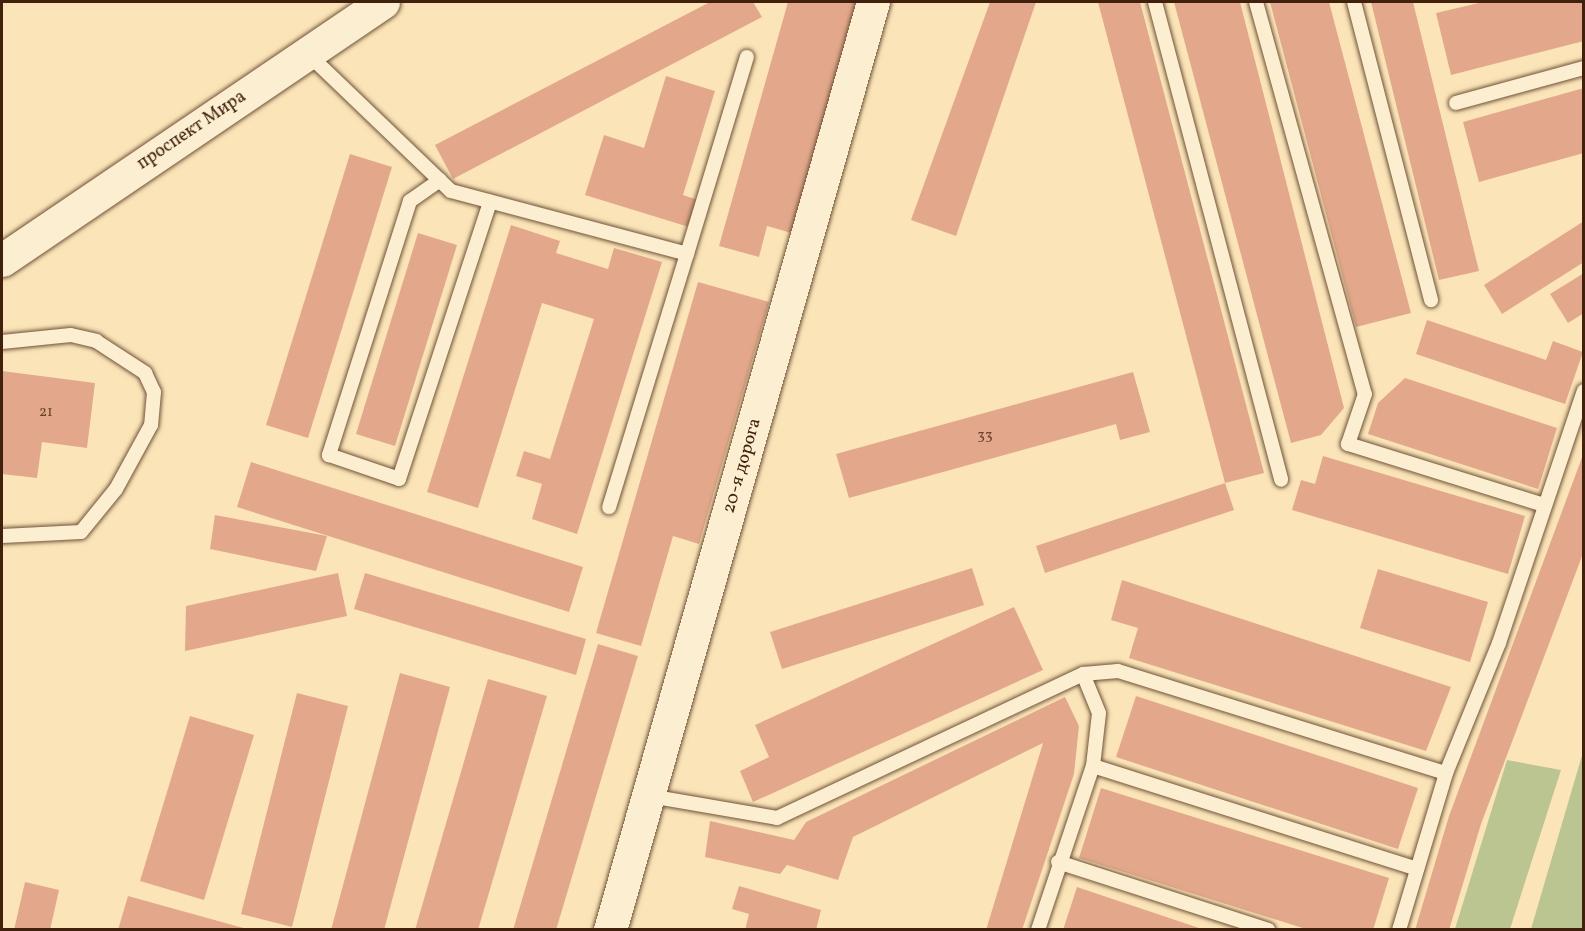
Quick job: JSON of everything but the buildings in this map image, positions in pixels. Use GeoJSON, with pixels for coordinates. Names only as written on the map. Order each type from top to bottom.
{"type":"FeatureCollection","features":[{"type":"Feature","properties":{"kind":"main road","name":"проспект Мира"},"geometry":{"type":"LineString","coordinates":[[2,260],[383,2]]}},
{"type":"Feature","properties":{"kind":"main road","name":"20-я дорога"},"geometry":{"type":"LineString","coordinates":[[610,930],[650,796],[873,2]]}},
{"type":"Feature","properties":{"kind":"lane"},"geometry":{"type":"LineString","coordinates":[[1155,2],[1281,480]]}},
{"type":"Feature","properties":{"kind":"lane"},"geometry":{"type":"LineString","coordinates":[[1256,2],[1365,394],[1348,444],[1544,505]]}},
{"type":"Feature","properties":{"kind":"lane"},"geometry":{"type":"LineString","coordinates":[[1354,2],[1431,300]]}},
{"type":"Feature","properties":{"kind":"lane"},"geometry":{"type":"LineString","coordinates":[[306,53],[451,191],[687,254]]}},
{"type":"Feature","properties":{"kind":"lane"},"geometry":{"type":"LineString","coordinates":[[609,507],[747,57]]}},
{"type":"Feature","properties":{"kind":"lane"},"geometry":{"type":"LineString","coordinates":[[1456,103],[1584,68]]}},
{"type":"Feature","properties":{"kind":"lane"},"geometry":{"type":"LineString","coordinates":[[440,180],[410,201],[329,455],[399,479],[490,202]]}},
{"type":"Feature","properties":{"kind":"lane"},"geometry":{"type":"LineString","coordinates":[[2,342],[71,335],[96,341],[145,373],[154,392],[151,425],[116,489],[81,532],[2,536]]}},
{"type":"Feature","properties":{"kind":"lane"},"geometry":{"type":"LineString","coordinates":[[1399,930],[1446,773],[1498,643],[1584,391]]}},
{"type":"Feature","properties":{"kind":"lane"},"geometry":{"type":"LineString","coordinates":[[650,796],[777,818],[1083,674],[1118,671],[1446,773]]}},
{"type":"Feature","properties":{"kind":"lane"},"geometry":{"type":"LineString","coordinates":[[1038,930],[1058,862],[1093,766],[1099,713],[1083,674]]}},
{"type":"Feature","properties":{"kind":"lane"},"geometry":{"type":"LineString","coordinates":[[1093,766],[1417,869]]}},
{"type":"Feature","properties":{"kind":"lane"},"geometry":{"type":"LineString","coordinates":[[1058,862],[1269,930]]}},
{"type":"Feature","properties":{"kind":"green space"},"geometry":{"type":"Polygon","coordinates":[[[1583,752],[1583,929],[1531,929],[1583,752]]]}},
{"type":"Feature","properties":{"kind":"green space"},"geometry":{"type":"Polygon","coordinates":[[[1507,760],[1561,770],[1510,929],[1455,929],[1507,760]]]}}]}
